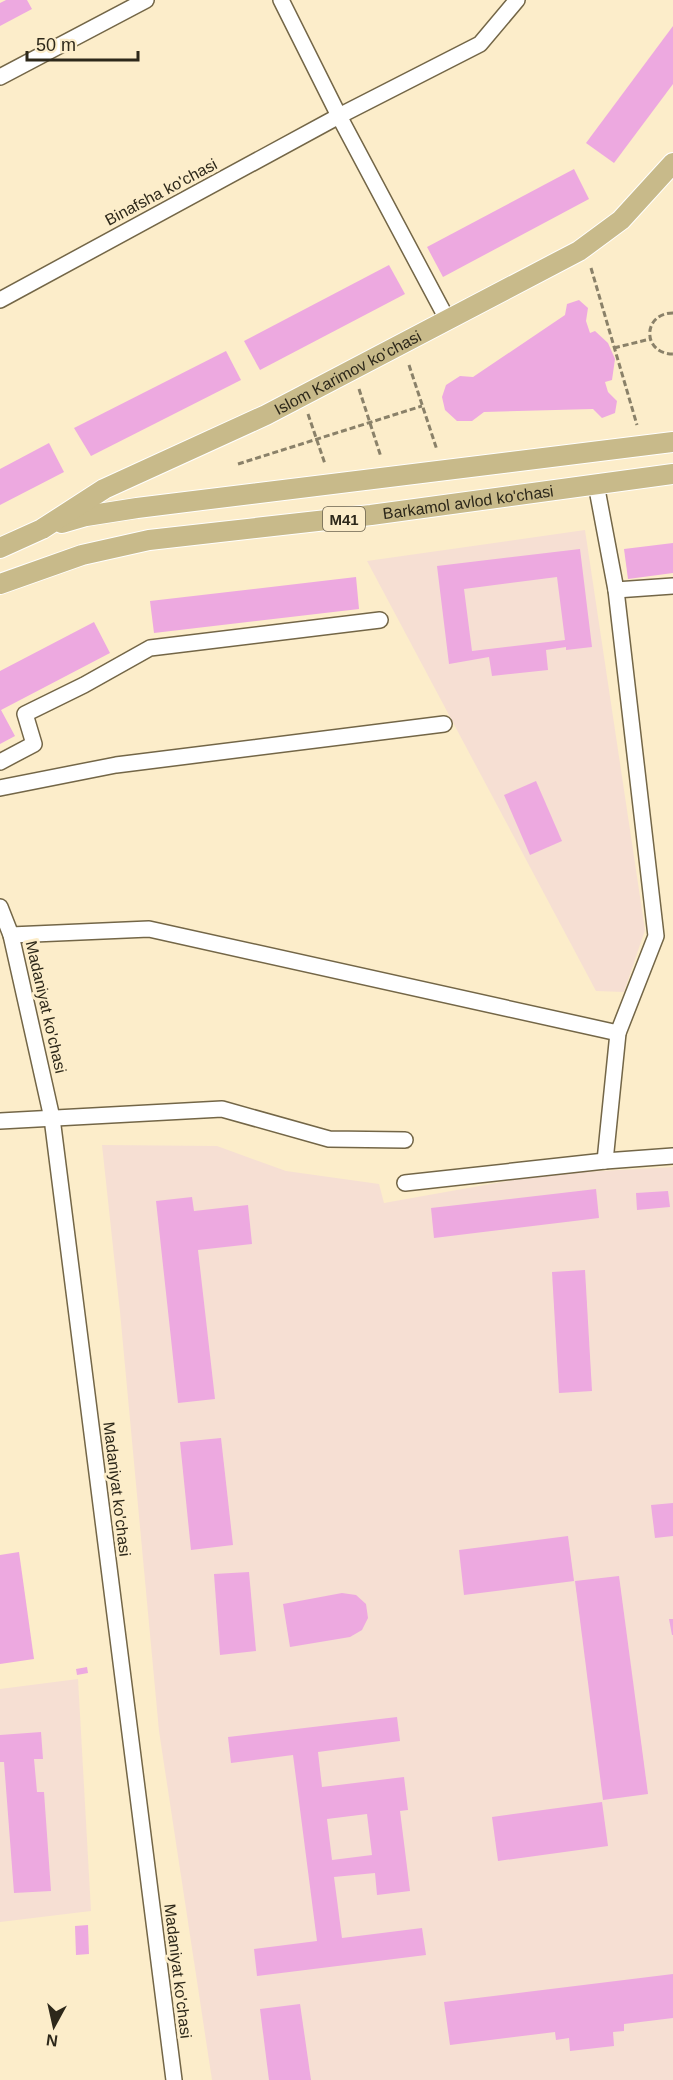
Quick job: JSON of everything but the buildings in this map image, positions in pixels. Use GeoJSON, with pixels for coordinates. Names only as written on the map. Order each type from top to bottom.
{"type":"FeatureCollection","features":[{"type":"Feature","properties":{"kind":"main road","name":"Islom Karimov ko'chasi"},"geometry":{"type":"LineString","coordinates":[[0,548],[42,529],[104,489],[266,415],[579,250],[621,220],[673,162]]}},
{"type":"Feature","properties":{"kind":"main road","name":"M41"},"geometry":{"type":"LineString","coordinates":[[42,529],[86,516],[136,508],[673,442]]}},
{"type":"Feature","properties":{"kind":"main road","name":"Barkamol avlod ko'chasi"},"geometry":{"type":"LineString","coordinates":[[9,581],[82,555],[149,540],[360,517],[673,474]]}},
{"type":"Feature","properties":{"kind":"street"},"geometry":{"type":"LineString","coordinates":[[0,77],[146,0]]}},
{"type":"Feature","properties":{"kind":"street"},"geometry":{"type":"LineString","coordinates":[[281,0],[339,116],[447,319]]}},
{"type":"Feature","properties":{"kind":"street","name":"Binafsha ko'chasi"},"geometry":{"type":"LineString","coordinates":[[0,300],[339,116],[480,44],[516,0]]}},
{"type":"Feature","properties":{"kind":"street"},"geometry":{"type":"LineString","coordinates":[[596,484],[616,590],[656,936],[618,1033],[605,1161]]}},
{"type":"Feature","properties":{"kind":"street"},"geometry":{"type":"LineString","coordinates":[[616,590],[673,586]]}},
{"type":"Feature","properties":{"kind":"street"},"geometry":{"type":"LineString","coordinates":[[0,762],[34,744],[25,714],[84,685],[150,648],[380,620]]}},
{"type":"Feature","properties":{"kind":"street"},"geometry":{"type":"LineString","coordinates":[[0,788],[116,765],[444,724]]}},
{"type":"Feature","properties":{"kind":"street","name":"Madaniyat ko'chasi"},"geometry":{"type":"LineString","coordinates":[[0,907],[11,935],[52,1118],[174,2080]]}},
{"type":"Feature","properties":{"kind":"street"},"geometry":{"type":"LineString","coordinates":[[11,935],[149,929],[618,1033]]}},
{"type":"Feature","properties":{"kind":"street"},"geometry":{"type":"LineString","coordinates":[[0,1121],[222,1108],[329,1139],[405,1140]]}},
{"type":"Feature","properties":{"kind":"street"},"geometry":{"type":"LineString","coordinates":[[405,1183],[605,1161],[673,1156]]}},
{"type":"Feature","properties":{"kind":"path"},"geometry":{"type":"LineString","coordinates":[[591,268],[637,425]]}},
{"type":"Feature","properties":{"kind":"path"},"geometry":{"type":"LineString","coordinates":[[673,313],[660,315],[655,320],[651,326],[650,339],[658,350],[673,354]]}},
{"type":"Feature","properties":{"kind":"path"},"geometry":{"type":"LineString","coordinates":[[614,348],[650,339]]}},
{"type":"Feature","properties":{"kind":"path"},"geometry":{"type":"LineString","coordinates":[[409,365],[437,450]]}},
{"type":"Feature","properties":{"kind":"path"},"geometry":{"type":"LineString","coordinates":[[359,389],[381,457]]}},
{"type":"Feature","properties":{"kind":"path"},"geometry":{"type":"LineString","coordinates":[[238,464],[422,406]]}},
{"type":"Feature","properties":{"kind":"path"},"geometry":{"type":"LineString","coordinates":[[308,414],[325,464]]}},
{"type":"Feature","properties":{"kind":"shaded area"},"geometry":{"type":"Polygon","coordinates":[[[585,530],[645,930],[624,992],[596,991],[367,561],[585,530]]]}},
{"type":"Feature","properties":{"kind":"shaded area"},"geometry":{"type":"Polygon","coordinates":[[[102,1145],[217,1146],[286,1171],[379,1184],[384,1203],[547,1174],[673,1167],[673,2080],[212,2080],[159,1731],[102,1145]]]}},
{"type":"Feature","properties":{"kind":"shaded area"},"geometry":{"type":"Polygon","coordinates":[[[78,1679],[91,1911],[0,1922],[0,1689],[78,1679]]]}}]}
